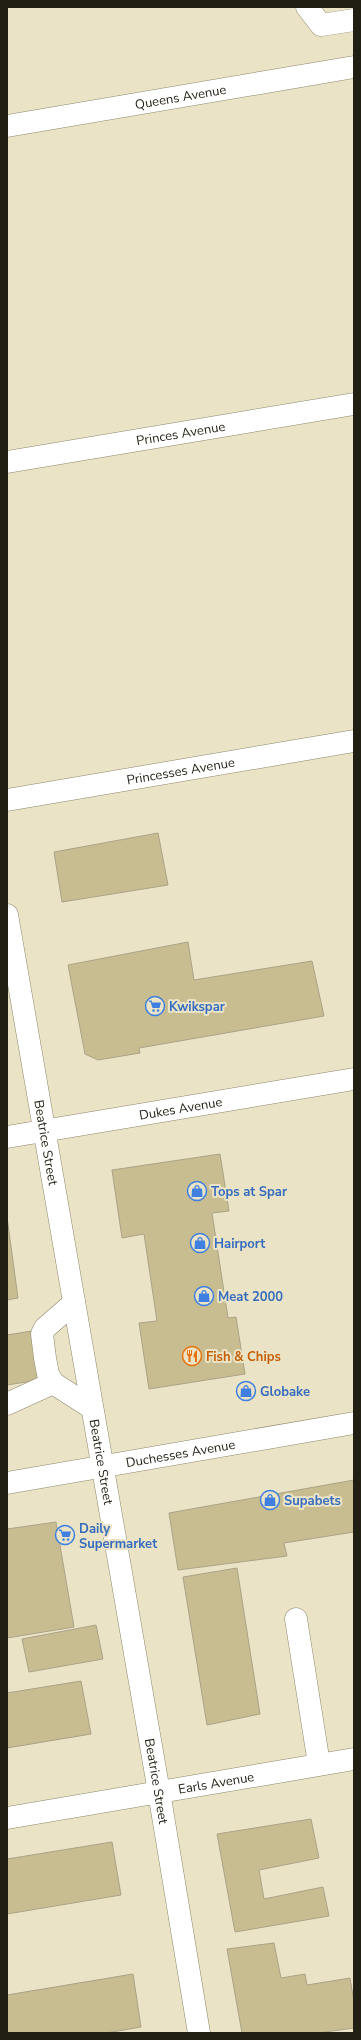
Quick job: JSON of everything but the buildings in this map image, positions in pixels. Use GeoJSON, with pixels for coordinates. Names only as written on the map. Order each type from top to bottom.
{"type":"FeatureCollection","features":[{"type":"Feature","properties":{"kind":"street"},"geometry":{"type":"LineString","coordinates":[[307,7],[321,25],[354,20]]}},
{"type":"Feature","properties":{"kind":"street","name":"Queens Avenue"},"geometry":{"type":"LineString","coordinates":[[7,126],[354,68]]}},
{"type":"Feature","properties":{"kind":"street","name":"Princes Avenue"},"geometry":{"type":"LineString","coordinates":[[7,462],[354,404]]}},
{"type":"Feature","properties":{"kind":"street","name":"Princesses Avenue"},"geometry":{"type":"LineString","coordinates":[[7,800],[354,741]]}},
{"type":"Feature","properties":{"kind":"street","name":"Beatrice Street"},"geometry":{"type":"LineString","coordinates":[[7,914],[159,1792],[199,2033]]}},
{"type":"Feature","properties":{"kind":"street","name":"Dukes Avenue"},"geometry":{"type":"LineString","coordinates":[[7,1138],[354,1079]]}},
{"type":"Feature","properties":{"kind":"street"},"geometry":{"type":"LineString","coordinates":[[74,1302],[45,1328],[42,1334],[48,1374],[53,1383],[92,1408]]}},
{"type":"Feature","properties":{"kind":"street"},"geometry":{"type":"LineString","coordinates":[[7,1404],[53,1383]]}},
{"type":"Feature","properties":{"kind":"street","name":"Duchesses Avenue"},"geometry":{"type":"LineString","coordinates":[[7,1483],[102,1468],[354,1423]]}},
{"type":"Feature","properties":{"kind":"street"},"geometry":{"type":"LineString","coordinates":[[296,1619],[319,1764]]}},
{"type":"Feature","properties":{"kind":"street","name":"Earls Avenue"},"geometry":{"type":"LineString","coordinates":[[7,1818],[354,1759]]}},
{"type":"Feature","properties":{"kind":"place","name":"Kwikspar"},"geometry":{"type":"Point","coordinates":[155,1006]}},
{"type":"Feature","properties":{"kind":"place","name":"Tops at Spar"},"geometry":{"type":"Point","coordinates":[197,1191]}},
{"type":"Feature","properties":{"kind":"place","name":"Hairport"},"geometry":{"type":"Point","coordinates":[200,1243]}},
{"type":"Feature","properties":{"kind":"place","name":"Meat 2000"},"geometry":{"type":"Point","coordinates":[204,1296]}},
{"type":"Feature","properties":{"kind":"place","name":"Fish & Chips"},"geometry":{"type":"Point","coordinates":[192,1356]}},
{"type":"Feature","properties":{"kind":"place","name":"Globake"},"geometry":{"type":"Point","coordinates":[246,1391]}},
{"type":"Feature","properties":{"kind":"place","name":"Supabets"},"geometry":{"type":"Point","coordinates":[270,1500]}},
{"type":"Feature","properties":{"kind":"place","name":"Daily Supermarket"},"geometry":{"type":"Point","coordinates":[65,1535]}}]}
